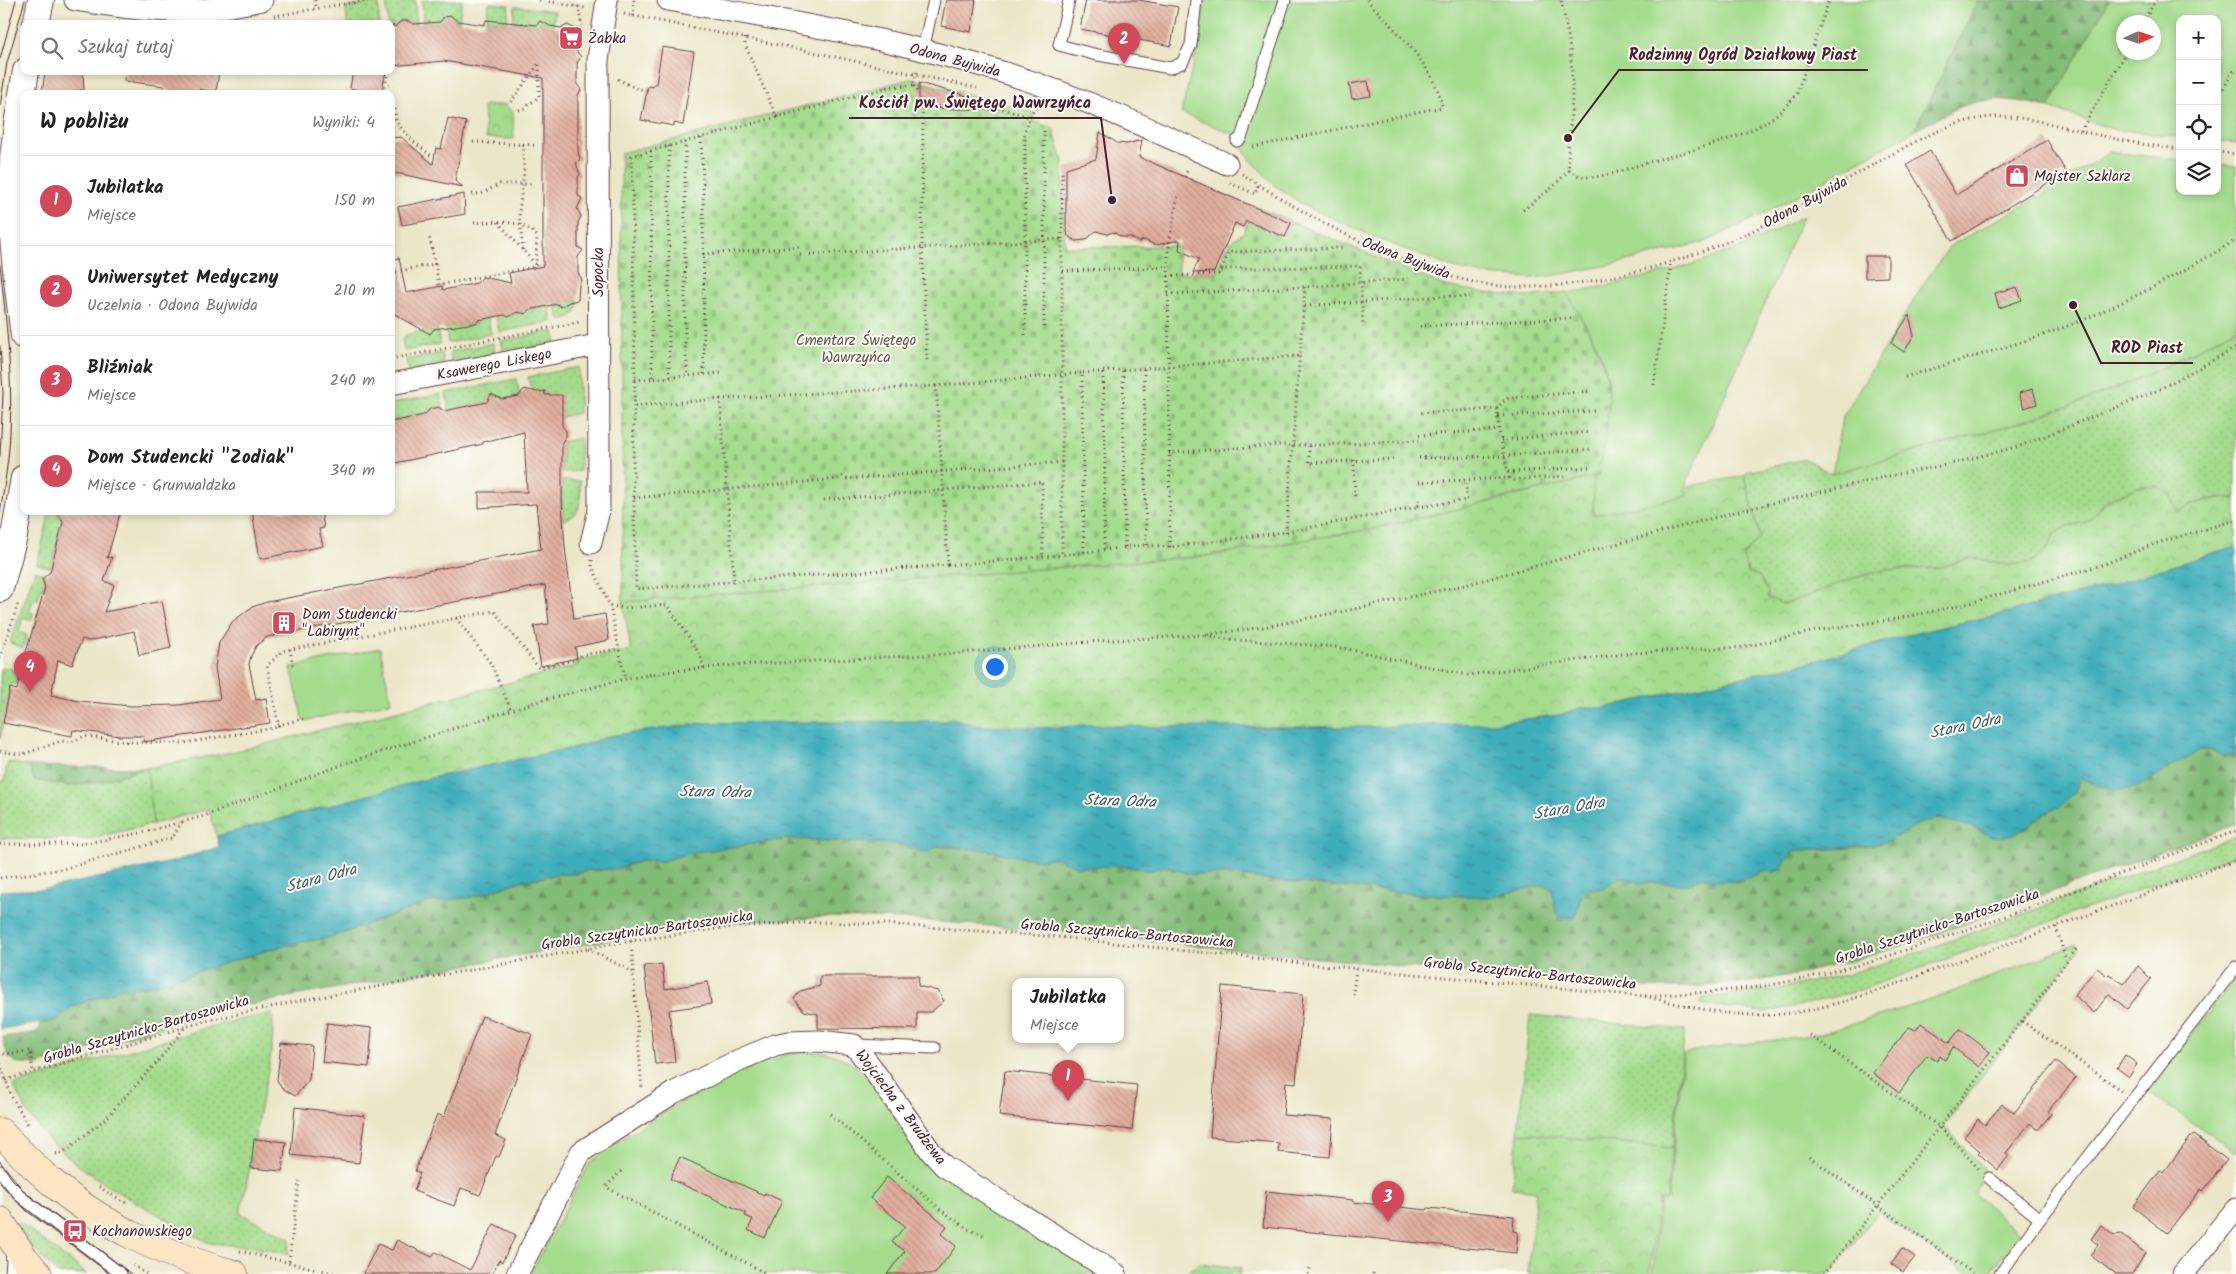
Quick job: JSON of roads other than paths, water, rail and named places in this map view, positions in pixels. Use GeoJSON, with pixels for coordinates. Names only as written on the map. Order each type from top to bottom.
{"type":"FeatureCollection","features":[{"type":"Feature","properties":{"kind":"main road"},"geometry":{"type":"LineString","coordinates":[[0,1132],[47,1178],[78,1202],[130,1234],[210,1271],[236,1263]]}},
{"type":"Feature","properties":{"kind":"main road"},"geometry":{"type":"LineString","coordinates":[[0,1221],[38,1274]]}},
{"type":"Feature","properties":{"kind":"street"},"geometry":{"type":"LineString","coordinates":[[37,20],[41,0]]}},
{"type":"Feature","properties":{"kind":"street"},"geometry":{"type":"LineString","coordinates":[[75,0],[146,9],[187,11],[262,0]]}},
{"type":"Feature","properties":{"kind":"street","name":"Odona Bujwida"},"geometry":{"type":"LineString","coordinates":[[669,0],[748,7],[923,50],[1002,72],[1072,96],[1140,124],[1225,172]]}},
{"type":"Feature","properties":{"kind":"street","name":"Sopocka"},"geometry":{"type":"LineString","coordinates":[[591,543],[598,510],[598,70],[605,9]]}},
{"type":"Feature","properties":{"kind":"street"},"geometry":{"type":"LineString","coordinates":[[23,90],[25,75]]}},
{"type":"Feature","properties":{"kind":"street"},"geometry":{"type":"LineString","coordinates":[[20,111],[11,195],[13,250],[20,305]]}},
{"type":"Feature","properties":{"kind":"street","name":"Ksawerego Liskego"},"geometry":{"type":"LineString","coordinates":[[395,383],[597,345]]}},
{"type":"Feature","properties":{"kind":"street"},"geometry":{"type":"LineString","coordinates":[[0,590],[14,536],[20,501]]}},
{"type":"Feature","properties":{"kind":"street","name":"Wojciecha z Brudzewa"},"geometry":{"type":"LineString","coordinates":[[517,1274],[581,1152],[646,1109],[693,1082],[775,1045],[788,1042],[820,1041],[854,1045],[932,1153],[944,1166],[1116,1274]]}},
{"type":"Feature","properties":{"kind":"street"},"geometry":{"type":"LineString","coordinates":[[2183,1274],[2236,1209]]}},
{"type":"Feature","properties":{"kind":"street"},"geometry":{"type":"LineString","coordinates":[[15,1244],[18,1262],[16,1274]]}},
{"type":"Feature","properties":{"kind":"lane"},"geometry":{"type":"LineString","coordinates":[[923,50],[934,0]]}},
{"type":"Feature","properties":{"kind":"lane"},"geometry":{"type":"LineString","coordinates":[[1069,0],[1059,45],[1093,54],[1170,68],[1182,63],[1191,46],[1196,0]]}},
{"type":"Feature","properties":{"kind":"lane"},"geometry":{"type":"LineString","coordinates":[[1239,140],[1285,0]]}},
{"type":"Feature","properties":{"kind":"lane"},"geometry":{"type":"LineString","coordinates":[[2000,1274],[2040,1219],[2236,967]]}},
{"type":"Feature","properties":{"kind":"lane"},"geometry":{"type":"LineString","coordinates":[[854,1045],[935,1048]]}},
{"type":"Feature","properties":{"kind":"lane"},"geometry":{"type":"LineString","coordinates":[[0,1171],[21,1197],[121,1274]]}},
{"type":"Feature","properties":{"kind":"lane"},"geometry":{"type":"LineString","coordinates":[[1988,1178],[2040,1219]]}},
{"type":"Feature","properties":{"kind":"water","name":"Stara Odra"},"geometry":{"type":"Polygon","coordinates":[[[2236,546],[2236,754],[2225,757],[2212,750],[2200,750],[2136,788],[2113,790],[2096,785],[2081,777],[2074,793],[2062,805],[2041,816],[2025,829],[2004,838],[1992,837],[1974,827],[1938,819],[1923,822],[1886,842],[1860,847],[1795,850],[1786,859],[1782,869],[1774,872],[1764,870],[1742,880],[1719,881],[1703,877],[1687,884],[1651,882],[1639,884],[1624,877],[1618,878],[1603,888],[1588,889],[1581,896],[1575,918],[1564,918],[1556,913],[1552,889],[1544,885],[1488,897],[1422,894],[1277,881],[1235,875],[1190,874],[1164,866],[1152,870],[1121,866],[1079,867],[1054,857],[1039,860],[985,850],[937,846],[930,851],[922,852],[902,844],[787,839],[690,853],[663,861],[641,861],[616,869],[588,870],[576,874],[560,874],[520,881],[473,897],[429,902],[332,937],[286,945],[161,983],[130,989],[122,988],[72,1007],[55,1021],[0,1029],[0,891],[46,889],[171,862],[219,847],[217,836],[431,778],[577,747],[609,736],[705,723],[945,721],[952,718],[978,726],[1056,728],[1085,725],[1150,727],[1372,727],[1493,723],[1560,715],[1580,708],[1603,708],[1811,662],[1920,632],[2001,614],[2105,587],[2236,546]]]}},
{"type":"Feature","properties":{"kind":"tram line"},"geometry":{"type":"LineString","coordinates":[[0,59],[16,0]]}},
{"type":"Feature","properties":{"kind":"tram line"},"geometry":{"type":"LineString","coordinates":[[0,106],[7,63],[25,0]]}},
{"type":"Feature","properties":{"kind":"tram line"},"geometry":{"type":"LineString","coordinates":[[0,265],[11,391],[9,453],[0,513]]}},
{"type":"Feature","properties":{"kind":"tram line"},"geometry":{"type":"LineString","coordinates":[[0,346],[3,393],[0,456]]}},
{"type":"Feature","properties":{"kind":"tram line"},"geometry":{"type":"LineString","coordinates":[[0,1161],[12,1179],[25,1192],[131,1274]]}},
{"type":"Feature","properties":{"kind":"tram line"},"geometry":{"type":"LineString","coordinates":[[0,1183],[27,1211],[110,1274]]}},
{"type":"Feature","properties":{"kind":"place","name":"Żabka"},"geometry":{"type":"Point","coordinates":[571,38]}},
{"type":"Feature","properties":{"kind":"place","name":"Uniwersytet Medyczny"},"geometry":{"type":"Point","coordinates":[1124,64]}},
{"type":"Feature","properties":{"kind":"place","name":"Rodzinny Ogród Działkowy Piast"},"geometry":{"type":"Point","coordinates":[1568,138]}},
{"type":"Feature","properties":{"kind":"place","name":"Majster Szklarz"},"geometry":{"type":"Point","coordinates":[2017,176]}},
{"type":"Feature","properties":{"kind":"place","name":"Kościół pw. Świętego Wawrzyńca"},"geometry":{"type":"Point","coordinates":[1112,200]}},
{"type":"Feature","properties":{"kind":"place","name":"ROD Piast"},"geometry":{"type":"Point","coordinates":[2073,305]}},
{"type":"Feature","properties":{"kind":"place","name":"Dom Studencki \"Labirynt\""},"geometry":{"type":"Point","coordinates":[284,623]}},
{"type":"Feature","properties":{"kind":"place","name":"Dom Studencki \"Zodiak\""},"geometry":{"type":"Point","coordinates":[30,692]}},
{"type":"Feature","properties":{"kind":"place","name":"Jubilatka"},"geometry":{"type":"Point","coordinates":[1068,1101]}},
{"type":"Feature","properties":{"kind":"place","name":"Bliźniak"},"geometry":{"type":"Point","coordinates":[1388,1222]}},
{"type":"Feature","properties":{"kind":"place","name":"Kochanowskiego"},"geometry":{"type":"Point","coordinates":[75,1231]}},
{"type":"Feature","properties":{"kind":"park label","name":"Cmentarz Świętego Wawrzyńca"},"geometry":{"type":"Point","coordinates":[856,348]}}]}
